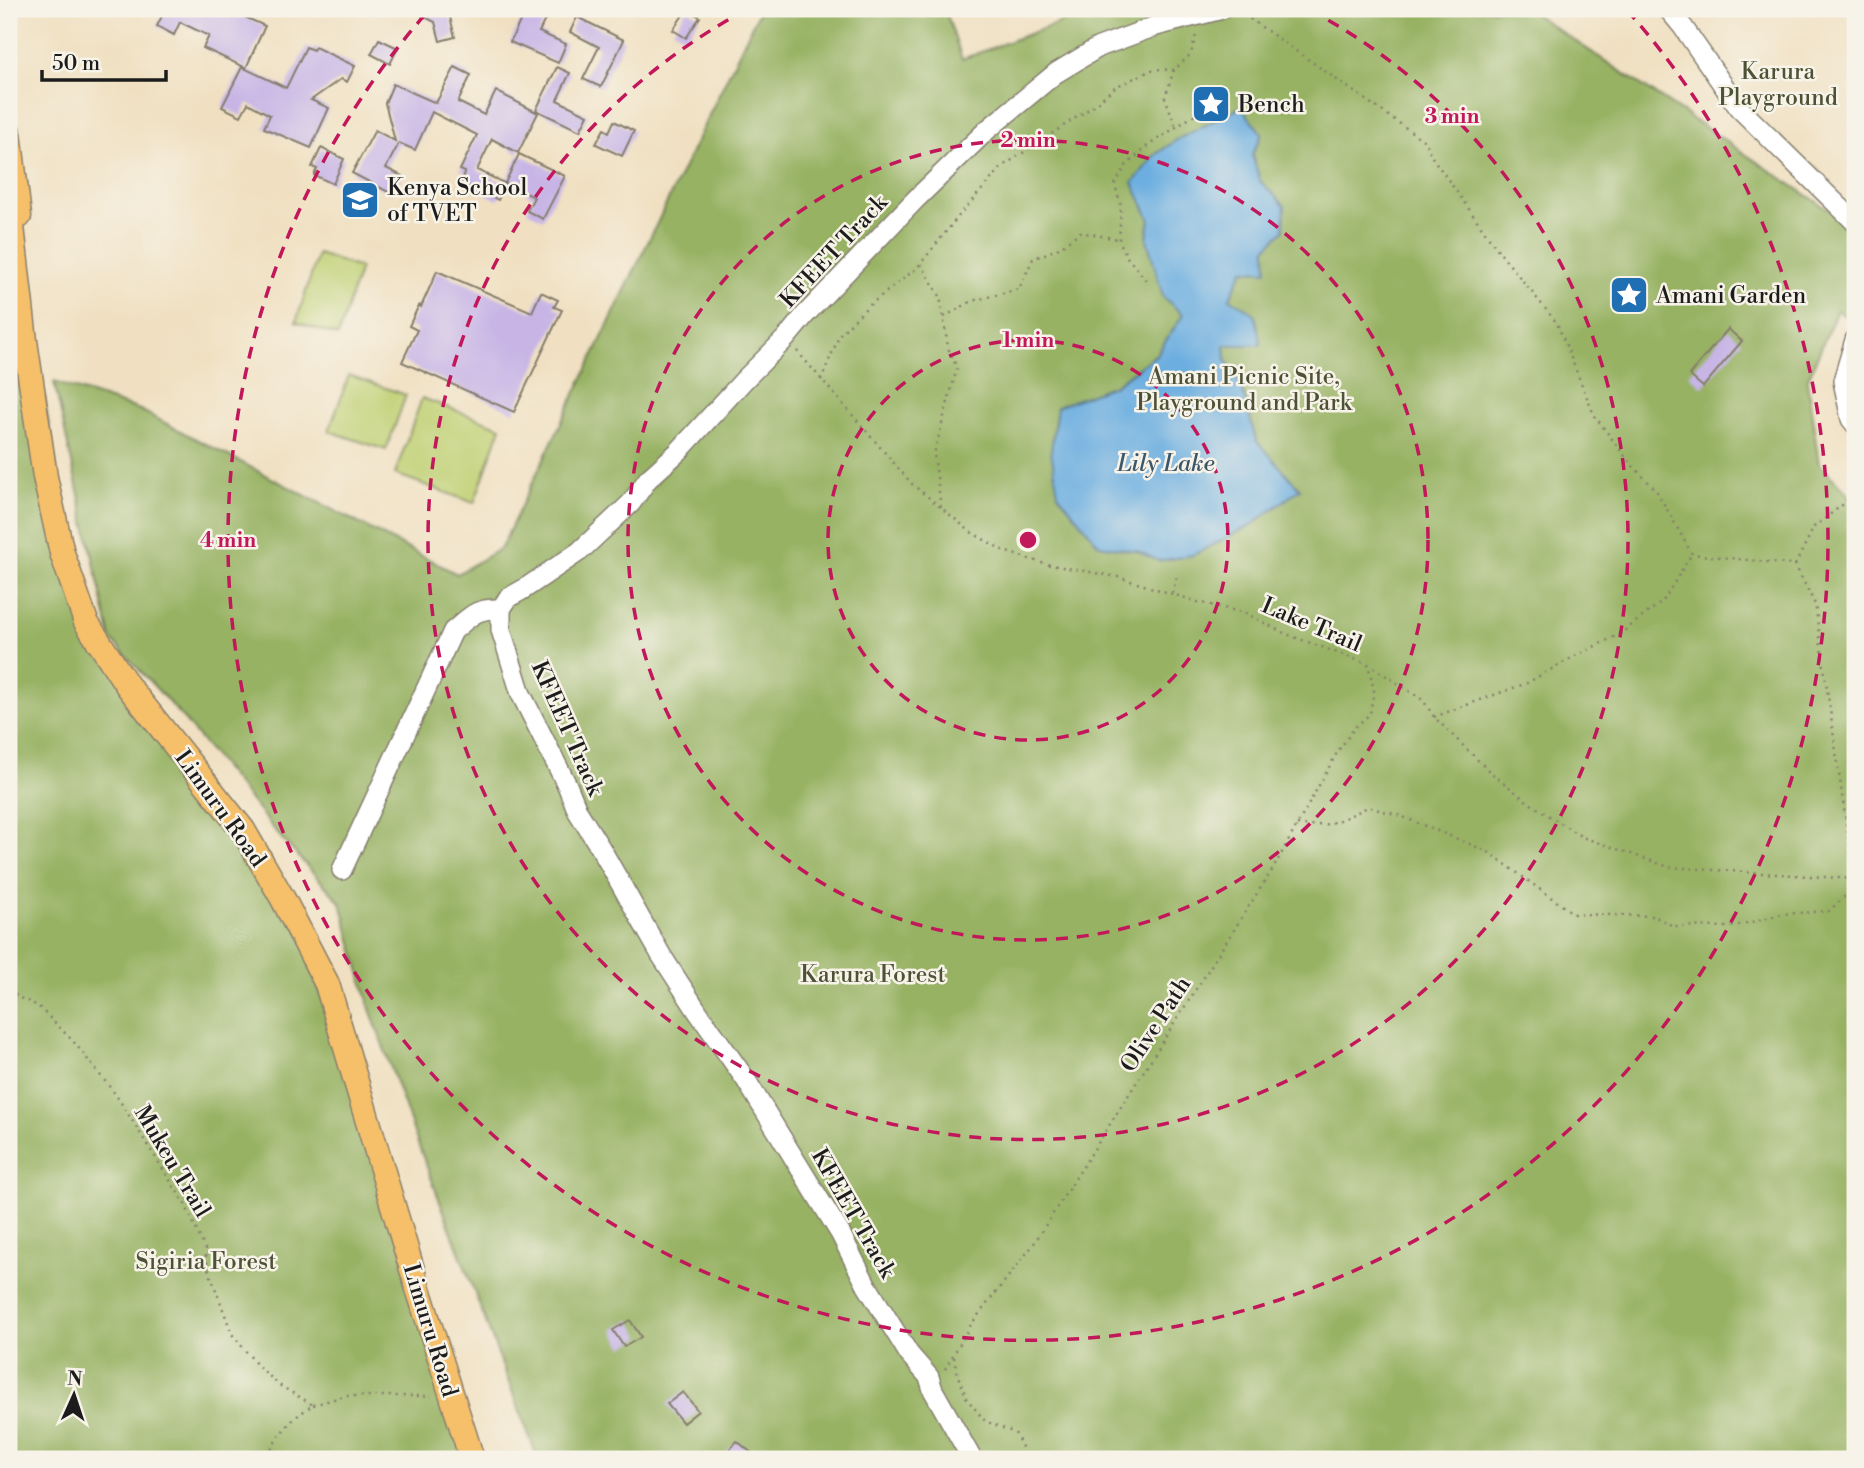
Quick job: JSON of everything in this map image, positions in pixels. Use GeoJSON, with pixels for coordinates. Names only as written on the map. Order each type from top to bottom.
{"type":"FeatureCollection","features":[{"type":"Feature","properties":{"kind":"main road"},"geometry":{"type":"LineString","coordinates":[[9,133],[34,346],[35,404]]}},
{"type":"Feature","properties":{"kind":"main road","name":"Limuru Road"},"geometry":{"type":"LineString","coordinates":[[9,200],[25,341],[45,477],[62,553],[86,622],[127,685],[243,830],[327,984],[472,1459]]}},
{"type":"Feature","properties":{"kind":"street","name":"KFEET Track"},"geometry":{"type":"LineString","coordinates":[[972,1459],[933,1390],[929,1377],[909,1354],[867,1286],[840,1233],[746,1080],[669,966],[578,812],[521,694],[501,630],[501,609],[508,598],[580,551],[631,503],[649,479],[678,452],[805,315],[915,200],[987,130],[1056,73],[1099,47],[1156,26],[1222,9]]}},
{"type":"Feature","properties":{"kind":"street"},"geometry":{"type":"LineString","coordinates":[[1668,9],[1739,108],[1855,222]]}},
{"type":"Feature","properties":{"kind":"street"},"geometry":{"type":"LineString","coordinates":[[1855,340],[1843,381],[1851,419],[1855,425]]}},
{"type":"Feature","properties":{"kind":"street"},"geometry":{"type":"LineString","coordinates":[[342,870],[453,631],[485,608],[501,609]]}},
{"type":"Feature","properties":{"kind":"path"},"geometry":{"type":"LineString","coordinates":[[1240,9],[1246,16],[1426,142],[1432,157],[1500,253],[1557,323],[1594,415],[1630,463],[1656,490],[1692,554]]}},
{"type":"Feature","properties":{"kind":"path"},"geometry":{"type":"LineString","coordinates":[[1176,127],[1165,97],[1174,70],[1191,54],[1201,14]]}},
{"type":"Feature","properties":{"kind":"path"},"geometry":{"type":"LineString","coordinates":[[821,380],[840,334],[867,307],[921,264],[1003,166],[1089,109],[1115,87],[1154,69],[1174,70]]}},
{"type":"Feature","properties":{"kind":"path"},"geometry":{"type":"LineString","coordinates":[[1146,279],[1127,257],[1119,240],[1121,207],[1115,184],[1126,166],[1146,147],[1211,104]]}},
{"type":"Feature","properties":{"kind":"path"},"geometry":{"type":"LineString","coordinates":[[944,317],[972,301],[1018,289],[1033,259],[1059,248],[1080,232],[1119,240]]}},
{"type":"Feature","properties":{"kind":"path"},"geometry":{"type":"LineString","coordinates":[[921,264],[940,296],[948,348],[957,368],[934,454],[941,508]]}},
{"type":"Feature","properties":{"kind":"path","name":"Lake Trail"},"geometry":{"type":"LineString","coordinates":[[786,338],[912,484],[971,532],[1004,551],[1045,564],[1118,578],[1198,602],[1245,612],[1286,634],[1368,664],[1423,700],[1434,717],[1489,771],[1528,802],[1582,837],[1669,867],[1855,879]]}},
{"type":"Feature","properties":{"kind":"path"},"geometry":{"type":"LineString","coordinates":[[1795,565],[1814,527],[1855,495]]}},
{"type":"Feature","properties":{"kind":"path"},"geometry":{"type":"LineString","coordinates":[[1692,554],[1795,565]]}},
{"type":"Feature","properties":{"kind":"path"},"geometry":{"type":"LineString","coordinates":[[1434,717],[1527,684],[1620,634],[1663,601],[1692,554]]}},
{"type":"Feature","properties":{"kind":"path"},"geometry":{"type":"LineString","coordinates":[[1795,565],[1815,604],[1855,879]]}},
{"type":"Feature","properties":{"kind":"path"},"geometry":{"type":"LineString","coordinates":[[1172,594],[1178,573]]}},
{"type":"Feature","properties":{"kind":"path","name":"Olive Path"},"geometry":{"type":"LineString","coordinates":[[933,1390],[972,1323],[1040,1233],[1274,867],[1338,751],[1355,727],[1370,714],[1374,690],[1368,664]]}},
{"type":"Feature","properties":{"kind":"path"},"geometry":{"type":"LineString","coordinates":[[1297,825],[1336,823],[1368,807],[1398,815],[1487,851],[1574,914],[1654,916],[1673,926],[1731,927],[1782,914],[1829,911],[1855,890]]}},
{"type":"Feature","properties":{"kind":"path","name":"Mukeu Trail"},"geometry":{"type":"LineString","coordinates":[[9,990],[38,1006],[73,1041],[116,1095],[185,1204],[205,1249],[208,1268],[232,1334],[257,1365],[279,1385],[313,1405]]}},
{"type":"Feature","properties":{"kind":"path"},"geometry":{"type":"LineString","coordinates":[[953,1355],[967,1399],[985,1421],[1014,1433],[1023,1449],[1022,1459]]}},
{"type":"Feature","properties":{"kind":"path"},"geometry":{"type":"LineString","coordinates":[[266,1459],[275,1439],[295,1416],[313,1405],[345,1396],[452,1396]]}},
{"type":"Feature","properties":{"kind":"green space","name":"Karura Forest"},"geometry":{"type":"Polygon","coordinates":[[[760,9],[945,9],[962,59],[1096,9],[1534,9],[1536,15],[1855,227],[1855,324],[1837,310],[1807,381],[1819,464],[1855,501],[1855,1459],[538,1459],[417,1141],[370,1009],[341,903],[283,840],[177,711],[111,639],[54,382],[140,410],[457,574],[501,548],[760,9]],[[1241,107],[1178,139],[1155,155],[1147,239],[1183,315],[1157,354],[1115,385],[1057,407],[1099,544],[1137,551],[1159,561],[1300,489],[1256,441],[1242,389],[1226,360],[1230,298],[1243,270],[1266,248],[1285,206],[1260,181],[1241,107]]]}},
{"type":"Feature","properties":{"kind":"green space"},"geometry":{"type":"Polygon","coordinates":[[[318,254],[360,268],[338,336],[296,322],[318,254]]]}},
{"type":"Feature","properties":{"kind":"green space","name":"Sigiria Forest"},"geometry":{"type":"Polygon","coordinates":[[[9,313],[33,334],[66,524],[91,637],[292,909],[478,1459],[9,1459],[9,313]]]}},
{"type":"Feature","properties":{"kind":"green space"},"geometry":{"type":"Polygon","coordinates":[[[349,375],[406,395],[386,450],[329,431],[349,375]]]}},
{"type":"Feature","properties":{"kind":"green space"},"geometry":{"type":"Polygon","coordinates":[[[422,398],[501,427],[474,503],[395,474],[422,398]]]}},
{"type":"Feature","properties":{"kind":"water","name":"Lily Lake"},"geometry":{"type":"Polygon","coordinates":[[[1241,107],[1262,134],[1252,155],[1260,181],[1285,206],[1284,230],[1266,248],[1267,271],[1243,270],[1230,298],[1255,314],[1261,345],[1225,345],[1226,360],[1242,389],[1256,440],[1300,489],[1252,525],[1193,555],[1159,561],[1137,551],[1099,545],[1058,494],[1051,451],[1057,407],[1115,385],[1157,354],[1183,315],[1163,297],[1147,239],[1150,220],[1133,183],[1155,155],[1178,139],[1241,107]]]}},
{"type":"Feature","properties":{"kind":"building"},"geometry":{"type":"Polygon","coordinates":[[[152,9],[240,9],[238,14],[265,26],[246,68],[203,48],[209,36],[180,22],[174,35],[157,26],[163,14],[152,9]]]}},
{"type":"Feature","properties":{"kind":"building"},"geometry":{"type":"Polygon","coordinates":[[[409,9],[448,9],[455,37],[440,41],[435,22],[409,9]]]}},
{"type":"Feature","properties":{"kind":"building"},"geometry":{"type":"Polygon","coordinates":[[[526,9],[550,9],[539,32],[566,44],[558,63],[510,42],[526,9]]]}},
{"type":"Feature","properties":{"kind":"building"},"geometry":{"type":"Polygon","coordinates":[[[687,9],[700,17],[686,38],[673,30],[687,9]]]}},
{"type":"Feature","properties":{"kind":"building"},"geometry":{"type":"Polygon","coordinates":[[[577,17],[624,40],[601,87],[583,79],[599,47],[570,32],[577,17]]]}},
{"type":"Feature","properties":{"kind":"building"},"geometry":{"type":"Polygon","coordinates":[[[379,39],[398,48],[390,64],[371,54],[379,39]]]}},
{"type":"Feature","properties":{"kind":"building"},"geometry":{"type":"Polygon","coordinates":[[[306,47],[313,50],[315,47],[355,66],[347,82],[341,79],[311,100],[329,108],[311,148],[264,128],[270,115],[248,103],[241,116],[222,107],[242,67],[286,88],[306,47]]]}},
{"type":"Feature","properties":{"kind":"building"},"geometry":{"type":"Polygon","coordinates":[[[455,67],[471,75],[458,102],[484,115],[496,91],[538,113],[518,153],[492,139],[477,170],[506,184],[498,200],[460,182],[465,172],[460,170],[477,135],[432,112],[415,150],[399,143],[386,168],[402,176],[392,194],[352,173],[375,130],[395,141],[385,103],[393,84],[436,103],[455,67]]]}},
{"type":"Feature","properties":{"kind":"building"},"geometry":{"type":"Polygon","coordinates":[[[557,67],[570,73],[557,100],[588,115],[580,131],[536,110],[557,67]]]}},
{"type":"Feature","properties":{"kind":"building"},"geometry":{"type":"Polygon","coordinates":[[[614,121],[634,131],[622,156],[596,144],[604,129],[609,132],[614,121]]]}},
{"type":"Feature","properties":{"kind":"building"},"geometry":{"type":"Polygon","coordinates":[[[321,148],[344,159],[333,184],[314,175],[317,169],[312,167],[321,148]]]}},
{"type":"Feature","properties":{"kind":"building"},"geometry":{"type":"Polygon","coordinates":[[[519,154],[565,176],[543,219],[527,211],[534,197],[505,183],[519,154]]]}},
{"type":"Feature","properties":{"kind":"building"},"geometry":{"type":"Polygon","coordinates":[[[437,271],[532,312],[541,292],[558,300],[554,307],[562,310],[514,412],[402,362],[417,330],[409,326],[437,271]]]}},
{"type":"Feature","properties":{"kind":"building"},"geometry":{"type":"Polygon","coordinates":[[[1728,329],[1742,341],[1703,387],[1689,375],[1728,329]]]}},
{"type":"Feature","properties":{"kind":"building"},"geometry":{"type":"Polygon","coordinates":[[[630,1320],[641,1337],[624,1347],[613,1330],[630,1320]]]}},
{"type":"Feature","properties":{"kind":"building"},"geometry":{"type":"Polygon","coordinates":[[[683,1392],[698,1411],[683,1423],[667,1404],[683,1392]]]}},
{"type":"Feature","properties":{"kind":"building"},"geometry":{"type":"Polygon","coordinates":[[[737,1441],[759,1459],[733,1459],[726,1453],[737,1441]]]}},
{"type":"Feature","properties":{"kind":"place","name":"Bench"},"geometry":{"type":"Point","coordinates":[1211,104]}},
{"type":"Feature","properties":{"kind":"place","name":"Kenya School of TVET"},"geometry":{"type":"Point","coordinates":[360,200]}},
{"type":"Feature","properties":{"kind":"place","name":"Amani Garden"},"geometry":{"type":"Point","coordinates":[1629,295]}},
{"type":"Feature","properties":{"kind":"park label","name":"Karura Playground"},"geometry":{"type":"Point","coordinates":[1778,84]}},
{"type":"Feature","properties":{"kind":"park label","name":"Amani Picnic Site, Playground and Park"},"geometry":{"type":"Point","coordinates":[1244,389]}}]}
